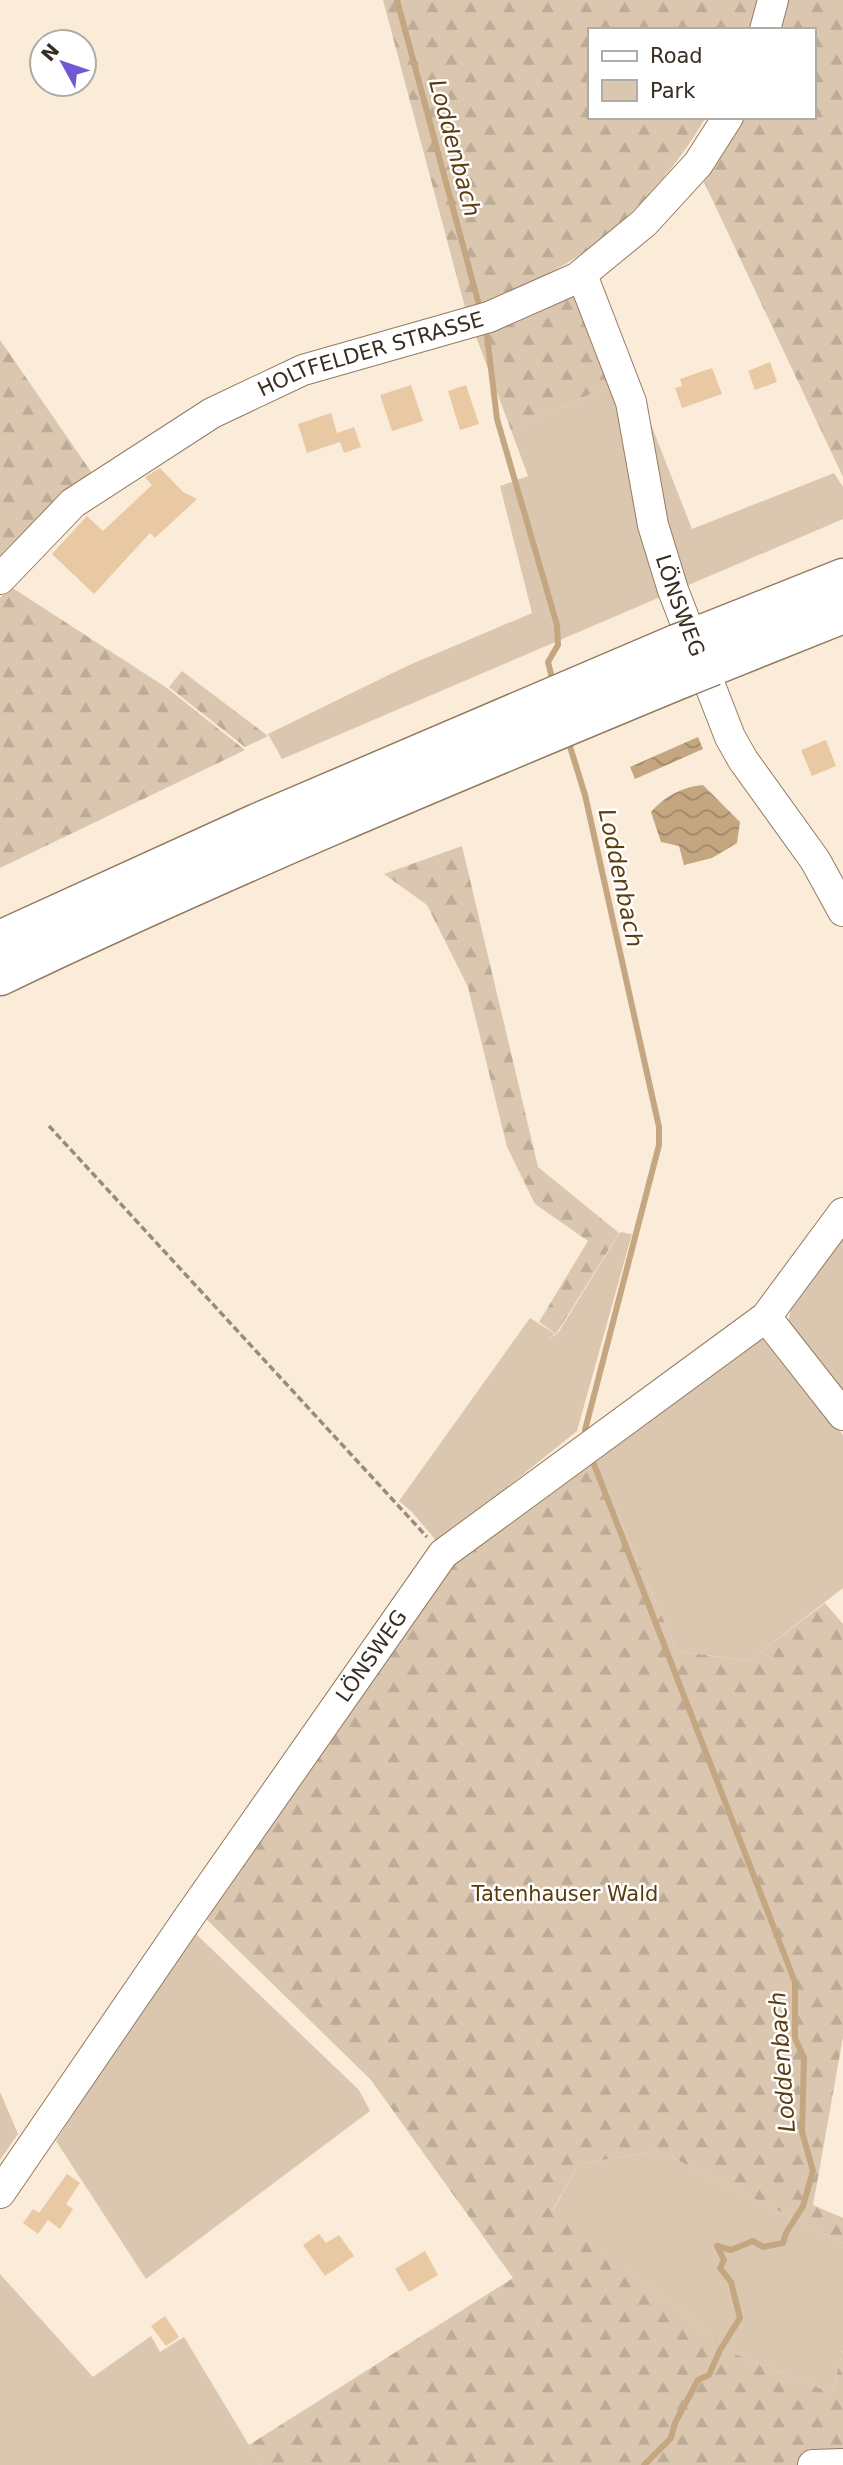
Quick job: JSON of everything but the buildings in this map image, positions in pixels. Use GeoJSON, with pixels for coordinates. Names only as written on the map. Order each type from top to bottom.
{"type":"FeatureCollection","features":[{"type":"Feature","properties":{"kind":"highway"},"geometry":{"type":"LineString","coordinates":[[0,940],[257,824],[533,722],[694,656],[843,578]]}},
{"type":"Feature","properties":{"kind":"highway"},"geometry":{"type":"LineString","coordinates":[[694,656],[843,614]]}},
{"type":"Feature","properties":{"kind":"highway"},"geometry":{"type":"LineString","coordinates":[[0,976],[267,855],[533,722]]}},
{"type":"Feature","properties":{"kind":"street"},"geometry":{"type":"LineString","coordinates":[[766,28],[773,0]]}},
{"type":"Feature","properties":{"kind":"street","name":"HOLTFELDER STRASSE"},"geometry":{"type":"LineString","coordinates":[[0,579],[73,503],[212,413],[303,370],[489,317],[582,275],[644,223],[698,164],[727,119]]}},
{"type":"Feature","properties":{"kind":"street","name":"LÖNSWEG"},"geometry":{"type":"LineString","coordinates":[[582,275],[631,402],[653,525],[669,577],[730,737],[743,761],[815,860],[843,911]]}},
{"type":"Feature","properties":{"kind":"street","name":"LÖNSWEG"},"geometry":{"type":"LineString","coordinates":[[0,2193],[443,1554],[766,1317],[843,1213]]}},
{"type":"Feature","properties":{"kind":"street"},"geometry":{"type":"LineString","coordinates":[[766,1317],[843,1415]]}},
{"type":"Feature","properties":{"kind":"street"},"geometry":{"type":"LineString","coordinates":[[813,2465],[843,2463]]}},
{"type":"Feature","properties":{"kind":"path"},"geometry":{"type":"LineString","coordinates":[[49,1126],[443,1554]]}},
{"type":"Feature","properties":{"kind":"green space"},"geometry":{"type":"Polygon","coordinates":[[[383,0],[758,0],[750,28],[588,28],[588,119],[705,119],[662,179],[608,234],[567,263],[467,315],[383,0]]]}},
{"type":"Feature","properties":{"kind":"green space"},"geometry":{"type":"Polygon","coordinates":[[[783,0],[843,0],[843,477],[704,182],[740,119],[815,119],[815,28],[776,28],[783,0]]]}},
{"type":"Feature","properties":{"kind":"green space"},"geometry":{"type":"Polygon","coordinates":[[[573,290],[615,383],[511,430],[475,334],[573,290]]]}},
{"type":"Feature","properties":{"kind":"green space"},"geometry":{"type":"Polygon","coordinates":[[[0,340],[94,476],[0,569],[0,340]]]}},
{"type":"Feature","properties":{"kind":"green space"},"geometry":{"type":"Polygon","coordinates":[[[630,371],[692,529],[834,473],[843,487],[843,519],[282,759],[268,734],[407,666],[532,613],[500,486],[528,476],[511,430],[615,383],[630,371]]]}},
{"type":"Feature","properties":{"kind":"green space"},"geometry":{"type":"Polygon","coordinates":[[[11,587],[167,688],[245,750],[0,868],[0,598],[11,587]]]}},
{"type":"Feature","properties":{"kind":"green space"},"geometry":{"type":"Polygon","coordinates":[[[182,671],[268,736],[245,747],[169,687],[182,671]]]}},
{"type":"Feature","properties":{"kind":"green space"},"geometry":{"type":"Polygon","coordinates":[[[462,846],[538,1167],[619,1233],[556,1334],[539,1322],[588,1241],[535,1204],[507,1147],[468,987],[427,905],[384,874],[462,846]]]}},
{"type":"Feature","properties":{"kind":"green space"},"geometry":{"type":"Polygon","coordinates":[[[843,1230],[843,1400],[787,1331],[793,1296],[843,1230]]]}},
{"type":"Feature","properties":{"kind":"green space"},"geometry":{"type":"Polygon","coordinates":[[[620,1232],[632,1234],[577,1431],[438,1543],[399,1501],[530,1318],[555,1334],[546,1341],[558,1333],[620,1232]]]}},
{"type":"Feature","properties":{"kind":"green space"},"geometry":{"type":"Polygon","coordinates":[[[769,1337],[843,1435],[843,1588],[749,1661],[677,1651],[593,1458],[746,1339],[769,1337]]]}},
{"type":"Feature","properties":{"kind":"green space","name":"Tatenhauser Wald"},"geometry":{"type":"Polygon","coordinates":[[[593,1458],[677,1651],[749,1661],[825,1603],[843,1624],[843,2037],[813,2205],[843,2218],[843,2243],[659,2151],[578,2164],[553,2210],[735,2354],[832,2393],[843,2350],[843,2465],[261,2465],[249,2445],[513,2278],[371,2080],[201,1914],[455,1564],[593,1458]]]}},
{"type":"Feature","properties":{"kind":"green space"},"geometry":{"type":"Polygon","coordinates":[[[196,1934],[359,2090],[370,2111],[146,2279],[56,2141],[186,1937],[196,1934]]]}},
{"type":"Feature","properties":{"kind":"green space"},"geometry":{"type":"Polygon","coordinates":[[[0,2092],[18,2134],[0,2160],[0,2092]]]}},
{"type":"Feature","properties":{"kind":"green space"},"geometry":{"type":"Polygon","coordinates":[[[659,2151],[843,2243],[843,2350],[832,2393],[735,2354],[553,2211],[578,2164],[659,2151]]]}},
{"type":"Feature","properties":{"kind":"green space"},"geometry":{"type":"Polygon","coordinates":[[[0,2274],[93,2377],[151,2336],[160,2352],[184,2337],[261,2465],[0,2465],[0,2274]]]}},
{"type":"Feature","properties":{"kind":"water"},"geometry":{"type":"Polygon","coordinates":[[[698,737],[703,749],[635,779],[630,767],[698,737]]]}},
{"type":"Feature","properties":{"kind":"water"},"geometry":{"type":"Polygon","coordinates":[[[703,785],[740,822],[737,843],[712,858],[684,865],[679,846],[661,842],[651,812],[674,793],[703,785]]]}},
{"type":"Feature","properties":{"kind":"waterway","name":"Loddenbach"},"geometry":{"type":"LineString","coordinates":[[397,0],[479,305]]}},
{"type":"Feature","properties":{"kind":"waterway","name":"Loddenbach"},"geometry":{"type":"LineString","coordinates":[[487,336],[497,419],[557,625],[558,645],[548,662],[553,682]]}},
{"type":"Feature","properties":{"kind":"waterway","name":"Loddenbach"},"geometry":{"type":"LineString","coordinates":[[568,740],[585,795],[659,1127],[659,1145],[585,1430]]}},
{"type":"Feature","properties":{"kind":"waterway","name":"Loddenbach"},"geometry":{"type":"LineString","coordinates":[[592,1459],[795,1982],[795,2038],[804,2058],[802,2132],[813,2171],[803,2206],[786,2233],[783,2243],[763,2247],[753,2241],[731,2250],[717,2246],[724,2260],[720,2268],[731,2282],[740,2318],[720,2350],[709,2375],[698,2380],[675,2423],[671,2438],[644,2465]]}}]}
